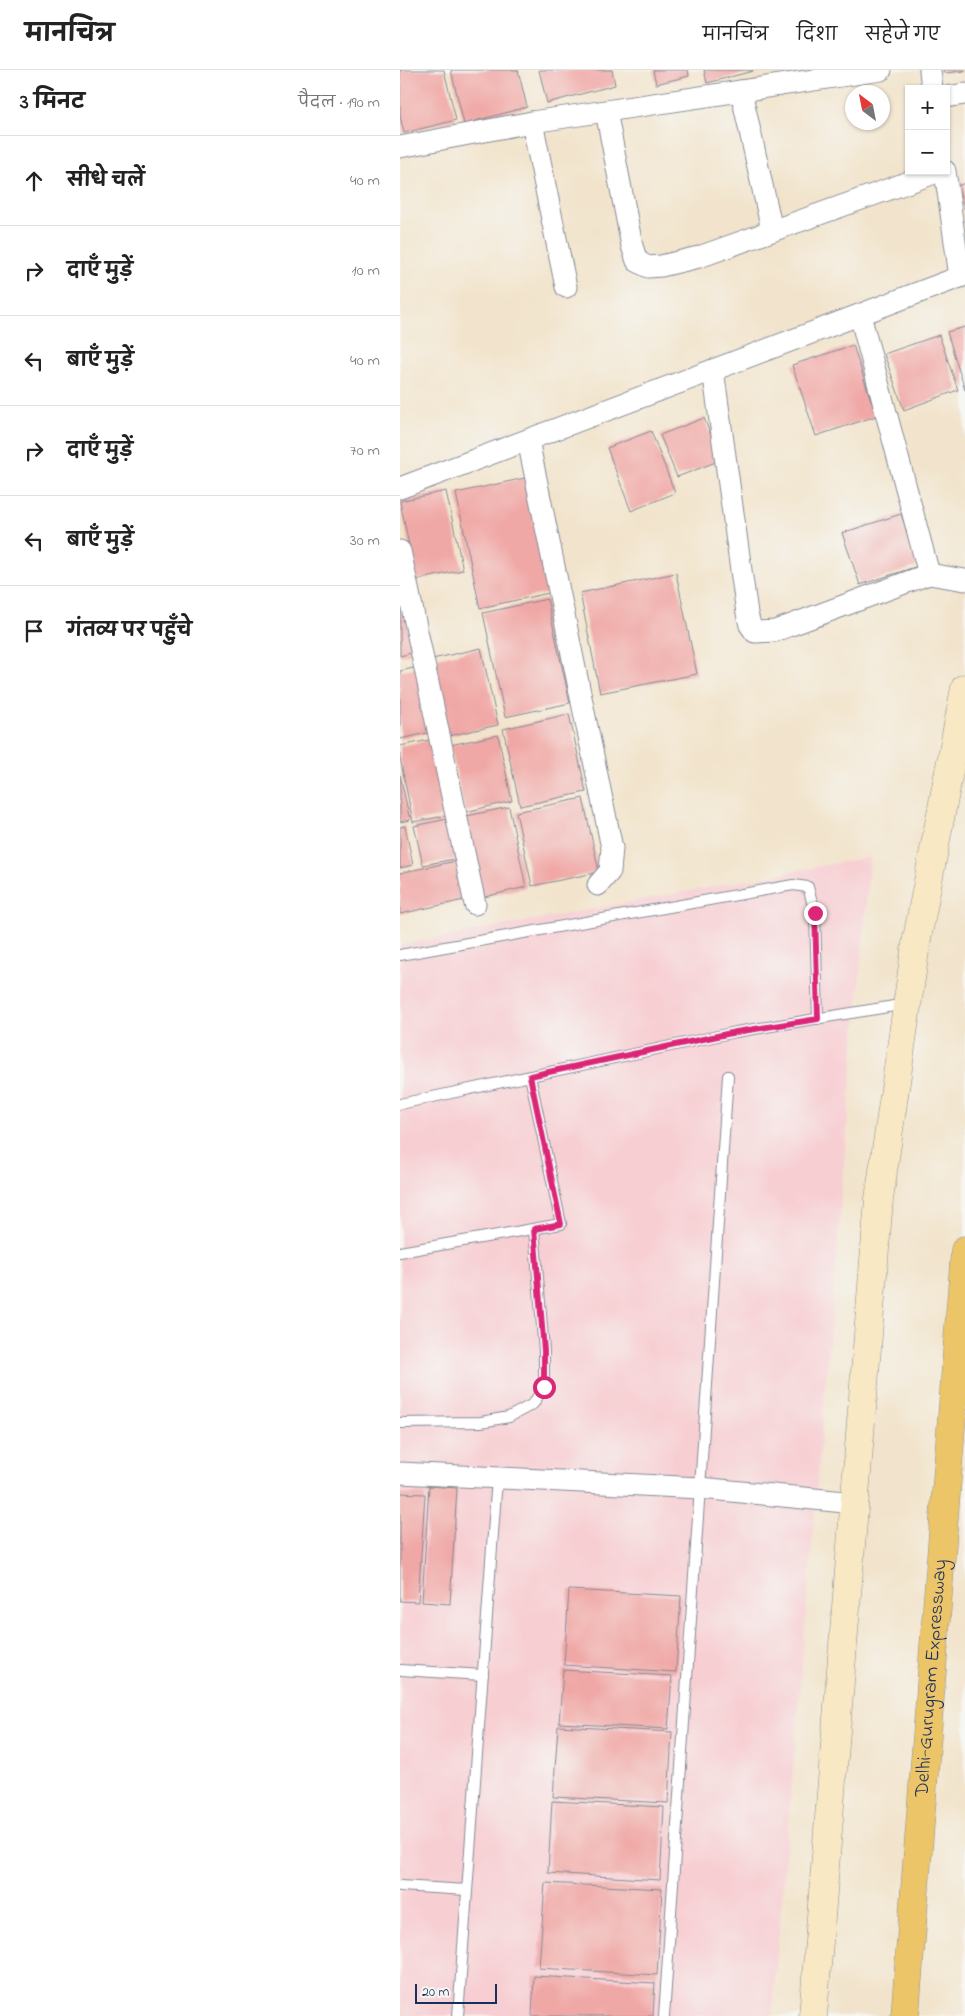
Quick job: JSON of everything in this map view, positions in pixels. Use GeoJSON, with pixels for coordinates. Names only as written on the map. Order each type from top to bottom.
{"type":"FeatureCollection","features":[{"type":"Feature","properties":{"kind":"highway","name":"Delhi-Gurugram Expressway"},"geometry":{"type":"LineString","coordinates":[[905,2016],[965,1250]]}},
{"type":"Feature","properties":{"kind":"main road"},"geometry":{"type":"LineString","coordinates":[[813,2016],[879,1200],[916,944],[965,688]]}},
{"type":"Feature","properties":{"kind":"street"},"geometry":{"type":"LineString","coordinates":[[400,147],[532,122],[881,70]]}},
{"type":"Feature","properties":{"kind":"street"},"geometry":{"type":"LineString","coordinates":[[930,70],[932,85]]}},
{"type":"Feature","properties":{"kind":"street"},"geometry":{"type":"LineString","coordinates":[[741,91],[772,230]]}},
{"type":"Feature","properties":{"kind":"street"},"geometry":{"type":"LineString","coordinates":[[950,96],[965,94]]}},
{"type":"Feature","properties":{"kind":"street"},"geometry":{"type":"LineString","coordinates":[[606,111],[632,246],[637,261],[648,267],[661,266],[699,257],[929,175]]}},
{"type":"Feature","properties":{"kind":"street"},"geometry":{"type":"LineString","coordinates":[[532,122],[566,288]]}},
{"type":"Feature","properties":{"kind":"street"},"geometry":{"type":"LineString","coordinates":[[400,488],[962,276],[945,175]]}},
{"type":"Feature","properties":{"kind":"street"},"geometry":{"type":"LineString","coordinates":[[860,315],[929,574]]}},
{"type":"Feature","properties":{"kind":"street"},"geometry":{"type":"LineString","coordinates":[[713,370],[747,613],[750,625],[755,632],[775,632],[929,574],[965,580]]}},
{"type":"Feature","properties":{"kind":"street"},"geometry":{"type":"LineString","coordinates":[[528,440],[612,848],[610,871],[598,885]]}},
{"type":"Feature","properties":{"kind":"street"},"geometry":{"type":"LineString","coordinates":[[400,551],[475,904]]}},
{"type":"Feature","properties":{"kind":"street"},"geometry":{"type":"LineString","coordinates":[[400,1472],[700,1488],[855,1503]]}},
{"type":"Feature","properties":{"kind":"lane"},"geometry":{"type":"LineString","coordinates":[[400,955],[793,885],[808,887],[815,913],[818,1019]]}},
{"type":"Feature","properties":{"kind":"lane"},"geometry":{"type":"LineString","coordinates":[[400,1104],[736,1032],[907,1004]]}},
{"type":"Feature","properties":{"kind":"lane"},"geometry":{"type":"LineString","coordinates":[[400,1252],[561,1224],[530,1076]]}},
{"type":"Feature","properties":{"kind":"lane"},"geometry":{"type":"LineString","coordinates":[[664,2016],[728,1076]]}},
{"type":"Feature","properties":{"kind":"lane"},"geometry":{"type":"LineString","coordinates":[[400,1423],[481,1422],[509,1417],[533,1404],[544,1387],[544,1351],[534,1229]]}},
{"type":"Feature","properties":{"kind":"lane"},"geometry":{"type":"LineString","coordinates":[[458,2016],[497,1478]]}},
{"type":"Feature","properties":{"kind":"lane"},"geometry":{"type":"LineString","coordinates":[[400,1670],[483,1675]]}},
{"type":"Feature","properties":{"kind":"lane"},"geometry":{"type":"LineString","coordinates":[[400,1886],[467,1890]]}},
{"type":"Feature","properties":{"kind":"shaded area"},"geometry":{"type":"Polygon","coordinates":[[[870,857],[772,2016],[400,2016],[400,945],[870,857]]]}},
{"type":"Feature","properties":{"kind":"building"},"geometry":{"type":"Polygon","coordinates":[[[400,70],[444,70],[456,120],[404,133],[400,116],[400,70]]]}},
{"type":"Feature","properties":{"kind":"building"},"geometry":{"type":"Polygon","coordinates":[[[451,70],[518,70],[527,107],[464,124],[451,70]]]}},
{"type":"Feature","properties":{"kind":"building"},"geometry":{"type":"Polygon","coordinates":[[[539,70],[612,70],[615,85],[547,103],[539,70]]]}},
{"type":"Feature","properties":{"kind":"building"},"geometry":{"type":"Polygon","coordinates":[[[653,70],[688,70],[689,76],[656,84],[653,70]]]}},
{"type":"Feature","properties":{"kind":"building"},"geometry":{"type":"Polygon","coordinates":[[[704,70],[753,70],[753,71],[707,83],[704,70]]]}},
{"type":"Feature","properties":{"kind":"building"},"geometry":{"type":"Polygon","coordinates":[[[943,70],[965,70],[965,71],[944,73],[943,70]]]}},
{"type":"Feature","properties":{"kind":"building"},"geometry":{"type":"Polygon","coordinates":[[[965,183],[965,210],[957,186],[965,183]]]}},
{"type":"Feature","properties":{"kind":"building"},"geometry":{"type":"Polygon","coordinates":[[[965,327],[965,390],[947,332],[965,327]]]}},
{"type":"Feature","properties":{"kind":"building"},"geometry":{"type":"Polygon","coordinates":[[[939,335],[958,390],[904,410],[884,354],[939,335]]]}},
{"type":"Feature","properties":{"kind":"building"},"geometry":{"type":"Polygon","coordinates":[[[853,345],[876,416],[816,436],[792,365],[853,345]]]}},
{"type":"Feature","properties":{"kind":"building"},"geometry":{"type":"Polygon","coordinates":[[[704,418],[721,460],[677,477],[660,435],[704,418]]]}},
{"type":"Feature","properties":{"kind":"building"},"geometry":{"type":"Polygon","coordinates":[[[651,431],[675,493],[631,511],[607,448],[651,431]]]}},
{"type":"Feature","properties":{"kind":"building"},"geometry":{"type":"Polygon","coordinates":[[[525,478],[549,593],[480,608],[456,493],[525,478]]]}},
{"type":"Feature","properties":{"kind":"building"},"geometry":{"type":"Polygon","coordinates":[[[446,491],[463,570],[416,580],[400,501],[446,491]]]}},
{"type":"Feature","properties":{"kind":"building"},"geometry":{"type":"Polygon","coordinates":[[[901,514],[918,566],[860,585],[842,533],[901,514]]]}},
{"type":"Feature","properties":{"kind":"building"},"geometry":{"type":"Polygon","coordinates":[[[676,573],[697,674],[600,693],[580,593],[676,573]]]}},
{"type":"Feature","properties":{"kind":"building"},"geometry":{"type":"Polygon","coordinates":[[[400,596],[419,651],[400,656],[400,596]]]}},
{"type":"Feature","properties":{"kind":"building"},"geometry":{"type":"Polygon","coordinates":[[[547,599],[570,703],[505,717],[483,613],[547,599]]]}},
{"type":"Feature","properties":{"kind":"building"},"geometry":{"type":"Polygon","coordinates":[[[481,648],[498,725],[444,737],[428,660],[481,648]]]}},
{"type":"Feature","properties":{"kind":"building"},"geometry":{"type":"Polygon","coordinates":[[[418,667],[432,732],[400,739],[400,671],[418,667]]]}},
{"type":"Feature","properties":{"kind":"building"},"geometry":{"type":"Polygon","coordinates":[[[569,714],[586,792],[520,806],[503,729],[569,714]]]}},
{"type":"Feature","properties":{"kind":"building"},"geometry":{"type":"Polygon","coordinates":[[[498,735],[512,801],[465,812],[450,745],[498,735]]]}},
{"type":"Feature","properties":{"kind":"building"},"geometry":{"type":"Polygon","coordinates":[[[434,739],[450,815],[413,822],[400,758],[400,746],[434,739]]]}},
{"type":"Feature","properties":{"kind":"building"},"geometry":{"type":"Polygon","coordinates":[[[400,775],[410,820],[400,822],[400,775]]]}},
{"type":"Feature","properties":{"kind":"building"},"geometry":{"type":"Polygon","coordinates":[[[583,798],[599,872],[532,886],[516,812],[583,798]]]}},
{"type":"Feature","properties":{"kind":"building"},"geometry":{"type":"Polygon","coordinates":[[[509,807],[526,887],[480,898],[462,817],[509,807]]]}},
{"type":"Feature","properties":{"kind":"building"},"geometry":{"type":"Polygon","coordinates":[[[452,818],[460,858],[423,865],[414,826],[452,818]]]}},
{"type":"Feature","properties":{"kind":"building"},"geometry":{"type":"Polygon","coordinates":[[[405,826],[413,865],[400,868],[400,827],[405,826]]]}},
{"type":"Feature","properties":{"kind":"building"},"geometry":{"type":"Polygon","coordinates":[[[456,861],[464,900],[400,914],[400,873],[456,861]]]}},
{"type":"Feature","properties":{"kind":"building"},"geometry":{"type":"Polygon","coordinates":[[[429,1486],[457,1488],[450,1604],[422,1602],[429,1486]]]}},
{"type":"Feature","properties":{"kind":"building"},"geometry":{"type":"Polygon","coordinates":[[[400,1493],[425,1494],[418,1602],[400,1601],[400,1493]]]}},
{"type":"Feature","properties":{"kind":"building"},"geometry":{"type":"Polygon","coordinates":[[[569,1590],[681,1596],[676,1672],[564,1665],[569,1590]]]}},
{"type":"Feature","properties":{"kind":"building"},"geometry":{"type":"Polygon","coordinates":[[[563,1670],[672,1676],[668,1729],[559,1723],[563,1670]]]}},
{"type":"Feature","properties":{"kind":"building"},"geometry":{"type":"Polygon","coordinates":[[[558,1726],[672,1732],[668,1803],[553,1797],[558,1726]]]}},
{"type":"Feature","properties":{"kind":"building"},"geometry":{"type":"Polygon","coordinates":[[[552,1801],[664,1807],[660,1880],[548,1873],[552,1801]]]}},
{"type":"Feature","properties":{"kind":"building"},"geometry":{"type":"Polygon","coordinates":[[[545,1883],[662,1889],[657,1975],[539,1968],[545,1883]]]}},
{"type":"Feature","properties":{"kind":"building"},"geometry":{"type":"Polygon","coordinates":[[[534,1976],[655,1983],[653,2016],[532,2016],[534,1976]]]}},
{"type":"Feature","properties":{"kind":"route"},"geometry":{"type":"LineString","coordinates":[[544,1387],[544,1351],[534,1229],[561,1224],[530,1076],[736,1032],[818,1019],[815,913]]}}]}
